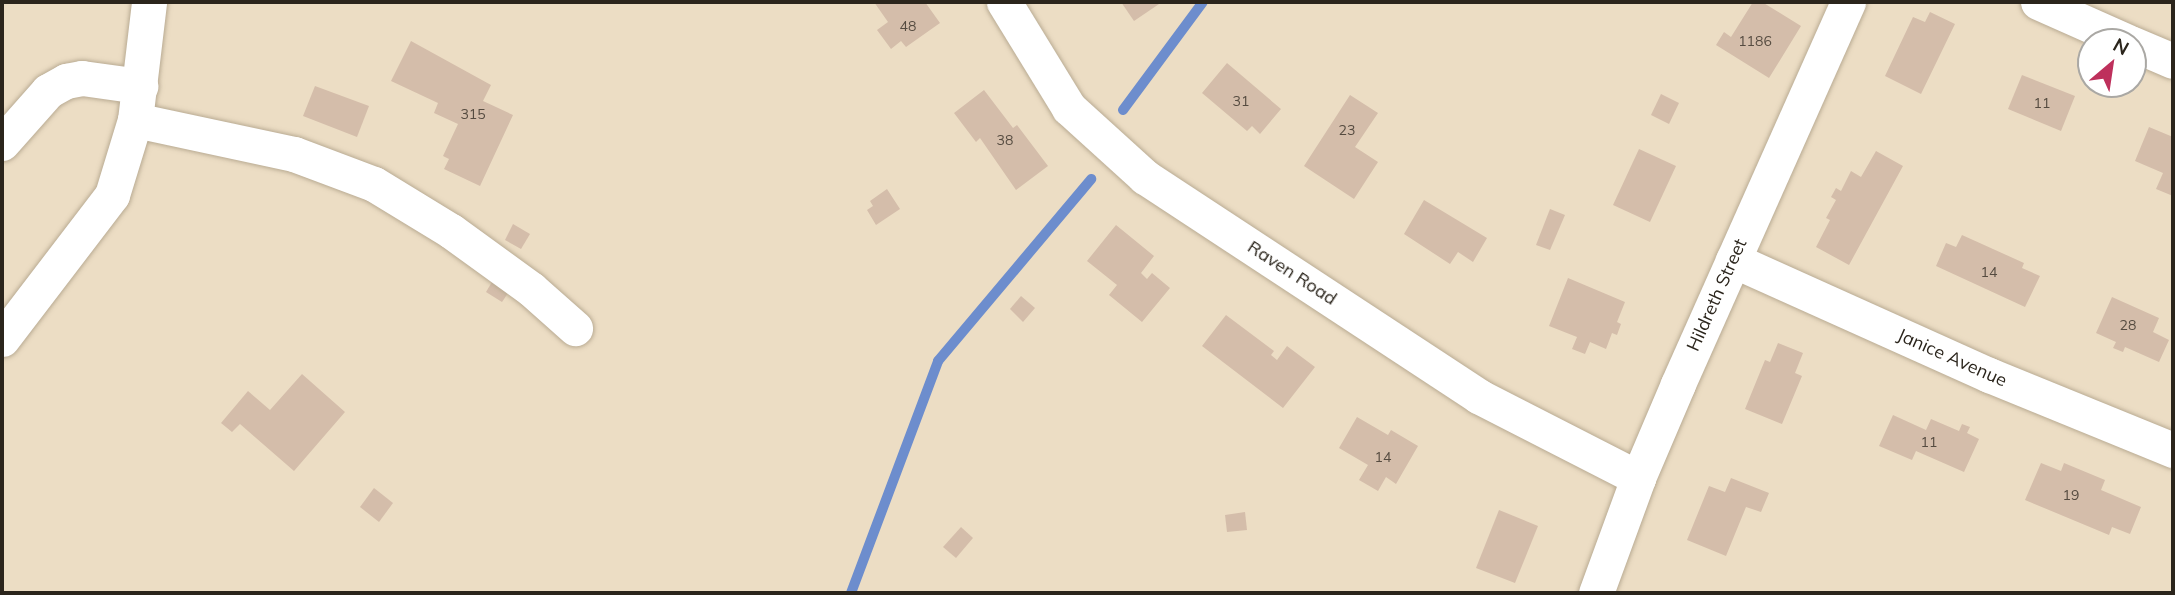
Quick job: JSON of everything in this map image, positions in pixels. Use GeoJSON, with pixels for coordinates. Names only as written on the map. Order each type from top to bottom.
{"type":"FeatureCollection","features":[{"type":"Feature","properties":{"kind":"street"},"geometry":{"type":"LineString","coordinates":[[2,339],[112,195],[138,103],[149,2]]}},
{"type":"Feature","properties":{"kind":"street","name":"Raven Road"},"geometry":{"type":"LineString","coordinates":[[1004,2],[1069,108],[1145,177],[1478,396],[1638,478]]}},
{"type":"Feature","properties":{"kind":"street","name":"Hildreth Street"},"geometry":{"type":"LineString","coordinates":[[1597,593],[1638,478],[1848,2]]}},
{"type":"Feature","properties":{"kind":"street"},"geometry":{"type":"LineString","coordinates":[[2038,2],[2096,28]]}},
{"type":"Feature","properties":{"kind":"street"},"geometry":{"type":"LineString","coordinates":[[2147,50],[2173,61]]}},
{"type":"Feature","properties":{"kind":"street"},"geometry":{"type":"LineString","coordinates":[[2,143],[48,91],[66,81],[82,78],[138,103],[294,154],[374,184],[451,231],[531,289],[575,328]]}},
{"type":"Feature","properties":{"kind":"street","name":"Janice Avenue"},"geometry":{"type":"LineString","coordinates":[[1733,260],[1989,375],[2173,450]]}},
{"type":"Feature","properties":{"kind":"building"},"geometry":{"type":"Polygon","coordinates":[[[874,2],[925,2],[940,23],[906,47],[901,41],[891,49],[877,30],[888,22],[874,2]]]}},
{"type":"Feature","properties":{"kind":"building"},"geometry":{"type":"Polygon","coordinates":[[[1121,2],[1162,2],[1134,21],[1121,2]]]}},
{"type":"Feature","properties":{"kind":"building"},"geometry":{"type":"Polygon","coordinates":[[[1753,2],[1762,2],[1801,26],[1769,78],[1716,45],[1724,32],[1731,37],[1753,2]]]}},
{"type":"Feature","properties":{"kind":"building"},"geometry":{"type":"Polygon","coordinates":[[[1930,12],[1955,24],[1921,94],[1885,76],[1913,17],[1925,22],[1930,12]]]}},
{"type":"Feature","properties":{"kind":"building"},"geometry":{"type":"Polygon","coordinates":[[[411,41],[491,85],[483,101],[513,115],[480,186],[444,169],[449,159],[443,156],[458,124],[434,113],[438,103],[391,81],[411,41]]]}},
{"type":"Feature","properties":{"kind":"building"},"geometry":{"type":"Polygon","coordinates":[[[1227,63],[1281,109],[1260,134],[1252,126],[1247,131],[1202,93],[1227,63]]]}},
{"type":"Feature","properties":{"kind":"building"},"geometry":{"type":"Polygon","coordinates":[[[2022,75],[2075,96],[2061,131],[2008,109],[2022,75]]]}},
{"type":"Feature","properties":{"kind":"building"},"geometry":{"type":"Polygon","coordinates":[[[315,86],[369,106],[357,137],[303,116],[315,86]]]}},
{"type":"Feature","properties":{"kind":"building"},"geometry":{"type":"Polygon","coordinates":[[[984,90],[1013,128],[1017,125],[1048,166],[1016,190],[980,138],[976,142],[954,113],[984,90]]]}},
{"type":"Feature","properties":{"kind":"building"},"geometry":{"type":"Polygon","coordinates":[[[1661,94],[1679,103],[1669,124],[1651,115],[1661,94]]]}},
{"type":"Feature","properties":{"kind":"building"},"geometry":{"type":"Polygon","coordinates":[[[1350,95],[1378,113],[1355,147],[1378,162],[1354,199],[1304,166],[1350,95]]]}},
{"type":"Feature","properties":{"kind":"building"},"geometry":{"type":"Polygon","coordinates":[[[2149,127],[2173,137],[2173,196],[2156,189],[2163,173],[2135,161],[2149,127]]]}},
{"type":"Feature","properties":{"kind":"building"},"geometry":{"type":"Polygon","coordinates":[[[1639,149],[1676,166],[1650,222],[1613,205],[1639,149]]]}},
{"type":"Feature","properties":{"kind":"building"},"geometry":{"type":"Polygon","coordinates":[[[1876,151],[1903,166],[1849,265],[1816,247],[1830,220],[1826,218],[1836,200],[1831,197],[1836,188],[1841,191],[1851,171],[1861,177],[1876,151]]]}},
{"type":"Feature","properties":{"kind":"building"},"geometry":{"type":"Polygon","coordinates":[[[887,189],[900,209],[876,225],[867,210],[873,206],[870,201],[887,189]]]}},
{"type":"Feature","properties":{"kind":"building"},"geometry":{"type":"Polygon","coordinates":[[[1424,200],[1487,238],[1473,262],[1458,252],[1450,264],[1404,234],[1424,200]]]}},
{"type":"Feature","properties":{"kind":"building"},"geometry":{"type":"Polygon","coordinates":[[[1550,209],[1565,215],[1550,250],[1536,245],[1550,209]]]}},
{"type":"Feature","properties":{"kind":"building"},"geometry":{"type":"Polygon","coordinates":[[[513,224],[530,234],[521,249],[505,240],[513,224]]]}},
{"type":"Feature","properties":{"kind":"building"},"geometry":{"type":"Polygon","coordinates":[[[1116,225],[1154,256],[1141,273],[1147,279],[1152,273],[1170,288],[1142,322],[1109,295],[1117,285],[1087,261],[1116,225]]]}},
{"type":"Feature","properties":{"kind":"building"},"geometry":{"type":"Polygon","coordinates":[[[1962,235],[2024,263],[2022,268],[2040,276],[2025,307],[1936,266],[1946,243],[1956,247],[1962,235]]]}},
{"type":"Feature","properties":{"kind":"building"},"geometry":{"type":"Polygon","coordinates":[[[498,272],[515,283],[502,302],[486,292],[498,272]]]}},
{"type":"Feature","properties":{"kind":"building"},"geometry":{"type":"Polygon","coordinates":[[[1568,278],[1625,302],[1617,322],[1621,324],[1617,335],[1612,333],[1606,349],[1590,342],[1585,354],[1572,349],[1577,337],[1549,326],[1568,278]]]}},
{"type":"Feature","properties":{"kind":"building"},"geometry":{"type":"Polygon","coordinates":[[[1021,296],[1035,308],[1023,322],[1010,309],[1021,296]]]}},
{"type":"Feature","properties":{"kind":"building"},"geometry":{"type":"Polygon","coordinates":[[[2112,297],[2159,318],[2153,332],[2169,340],[2159,362],[2125,347],[2123,352],[2113,348],[2116,342],[2096,333],[2112,297]]]}},
{"type":"Feature","properties":{"kind":"building"},"geometry":{"type":"Polygon","coordinates":[[[1226,315],[1274,351],[1271,355],[1277,360],[1287,346],[1315,367],[1283,408],[1202,346],[1226,315]]]}},
{"type":"Feature","properties":{"kind":"building"},"geometry":{"type":"Polygon","coordinates":[[[1778,343],[1803,353],[1795,373],[1802,376],[1782,424],[1745,409],[1765,360],[1770,362],[1778,343]]]}},
{"type":"Feature","properties":{"kind":"building"},"geometry":{"type":"Polygon","coordinates":[[[302,374],[345,412],[294,471],[240,424],[232,432],[221,423],[248,391],[270,410],[302,374]]]}},
{"type":"Feature","properties":{"kind":"building"},"geometry":{"type":"Polygon","coordinates":[[[1893,415],[1926,430],[1931,419],[1959,431],[1962,424],[1970,427],[1967,433],[1979,439],[1964,472],[1916,451],[1912,460],[1879,446],[1893,415]]]}},
{"type":"Feature","properties":{"kind":"building"},"geometry":{"type":"Polygon","coordinates":[[[1357,417],[1388,435],[1391,430],[1418,446],[1396,484],[1386,477],[1378,491],[1359,480],[1368,465],[1339,448],[1357,417]]]}},
{"type":"Feature","properties":{"kind":"building"},"geometry":{"type":"Polygon","coordinates":[[[2041,463],[2061,471],[2064,463],[2105,480],[2101,490],[2141,507],[2130,534],[2112,527],[2109,535],[2025,500],[2041,463]]]}},
{"type":"Feature","properties":{"kind":"building"},"geometry":{"type":"Polygon","coordinates":[[[1731,478],[1769,493],[1761,512],[1746,507],[1726,556],[1687,540],[1709,486],[1725,492],[1731,478]]]}},
{"type":"Feature","properties":{"kind":"building"},"geometry":{"type":"Polygon","coordinates":[[[374,488],[393,503],[379,522],[360,507],[374,488]]]}},
{"type":"Feature","properties":{"kind":"building"},"geometry":{"type":"Polygon","coordinates":[[[1499,510],[1538,526],[1515,583],[1476,568],[1499,510]]]}},
{"type":"Feature","properties":{"kind":"building"},"geometry":{"type":"Polygon","coordinates":[[[1245,512],[1247,530],[1227,532],[1225,515],[1245,512]]]}},
{"type":"Feature","properties":{"kind":"building"},"geometry":{"type":"Polygon","coordinates":[[[961,527],[973,538],[956,558],[943,547],[961,527]]]}},
{"type":"Feature","properties":{"kind":"waterway"},"geometry":{"type":"LineString","coordinates":[[1123,110],[1203,2]]}},
{"type":"Feature","properties":{"kind":"waterway"},"geometry":{"type":"LineString","coordinates":[[851,593],[938,361],[1091,179]]}}]}
